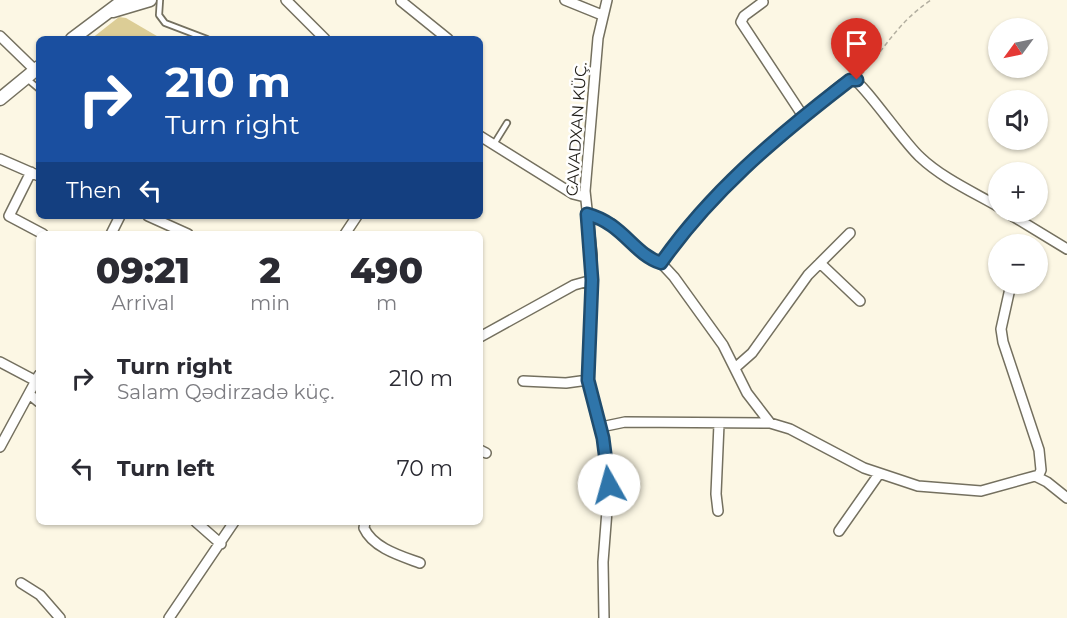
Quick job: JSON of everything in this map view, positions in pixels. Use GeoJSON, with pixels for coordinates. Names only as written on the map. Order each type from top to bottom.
{"type":"FeatureCollection","features":[{"type":"Feature","properties":{"kind":"street"},"geometry":{"type":"LineString","coordinates":[[77,36],[124,0]]}},
{"type":"Feature","properties":{"kind":"street"},"geometry":{"type":"LineString","coordinates":[[104,15],[150,0]]}},
{"type":"Feature","properties":{"kind":"street"},"geometry":{"type":"LineString","coordinates":[[286,0],[322,36]]}},
{"type":"Feature","properties":{"kind":"street"},"geometry":{"type":"LineString","coordinates":[[565,0],[602,15]]}},
{"type":"Feature","properties":{"kind":"street","name":"CAVADXAN KÜÇ."},"geometry":{"type":"LineString","coordinates":[[604,618],[603,562],[609,496],[601,427],[588,380],[592,280],[585,197],[602,15],[607,0]]}},
{"type":"Feature","properties":{"kind":"street"},"geometry":{"type":"LineString","coordinates":[[401,1],[444,36]]}},
{"type":"Feature","properties":{"kind":"street"},"geometry":{"type":"LineString","coordinates":[[763,2],[744,16],[741,22],[803,116]]}},
{"type":"Feature","properties":{"kind":"street"},"geometry":{"type":"LineString","coordinates":[[0,36],[33,72],[0,99]]}},
{"type":"Feature","properties":{"kind":"street"},"geometry":{"type":"LineString","coordinates":[[661,263],[677,240],[736,175],[803,116],[850,80],[857,80],[919,157],[933,168],[988,200]]}},
{"type":"Feature","properties":{"kind":"street"},"geometry":{"type":"LineString","coordinates":[[483,137],[573,194],[585,197]]}},
{"type":"Feature","properties":{"kind":"street"},"geometry":{"type":"LineString","coordinates":[[0,159],[35,174],[9,216],[37,231]]}},
{"type":"Feature","properties":{"kind":"street"},"geometry":{"type":"LineString","coordinates":[[587,214],[612,224],[646,256],[661,263],[674,277],[709,326],[735,368],[747,393],[770,423]]}},
{"type":"Feature","properties":{"kind":"street"},"geometry":{"type":"LineString","coordinates":[[155,219],[181,231]]}},
{"type":"Feature","properties":{"kind":"street"},"geometry":{"type":"LineString","coordinates":[[1022,222],[1067,249]]}},
{"type":"Feature","properties":{"kind":"street"},"geometry":{"type":"LineString","coordinates":[[735,368],[752,353],[820,262],[850,233]]}},
{"type":"Feature","properties":{"kind":"street"},"geometry":{"type":"LineString","coordinates":[[820,262],[860,301]]}},
{"type":"Feature","properties":{"kind":"street"},"geometry":{"type":"LineString","coordinates":[[483,335],[574,285],[592,280]]}},
{"type":"Feature","properties":{"kind":"street"},"geometry":{"type":"LineString","coordinates":[[1009,294],[1001,329],[1003,342],[1041,460],[1038,477]]}},
{"type":"Feature","properties":{"kind":"street"},"geometry":{"type":"LineString","coordinates":[[0,362],[36,378]]}},
{"type":"Feature","properties":{"kind":"street"},"geometry":{"type":"LineString","coordinates":[[0,447],[36,380]]}},
{"type":"Feature","properties":{"kind":"street"},"geometry":{"type":"LineString","coordinates":[[524,381],[566,383],[588,380]]}},
{"type":"Feature","properties":{"kind":"street"},"geometry":{"type":"LineString","coordinates":[[29,394],[36,400]]}},
{"type":"Feature","properties":{"kind":"street"},"geometry":{"type":"LineString","coordinates":[[601,427],[625,422],[770,423],[790,429],[879,474],[918,486],[962,492],[981,491],[1030,477],[1038,477],[1067,498]]}},
{"type":"Feature","properties":{"kind":"street"},"geometry":{"type":"LineString","coordinates":[[718,511],[716,494],[719,424]]}},
{"type":"Feature","properties":{"kind":"street"},"geometry":{"type":"LineString","coordinates":[[839,531],[879,474]]}},
{"type":"Feature","properties":{"kind":"street"},"geometry":{"type":"LineString","coordinates":[[199,525],[221,544]]}},
{"type":"Feature","properties":{"kind":"street"},"geometry":{"type":"LineString","coordinates":[[169,618],[232,525]]}},
{"type":"Feature","properties":{"kind":"street"},"geometry":{"type":"LineString","coordinates":[[364,525],[364,528],[373,541],[394,553],[420,563]]}},
{"type":"Feature","properties":{"kind":"street"},"geometry":{"type":"LineString","coordinates":[[21,583],[40,595],[60,618]]}},
{"type":"Feature","properties":{"kind":"lane"},"geometry":{"type":"LineString","coordinates":[[160,0],[159,15],[165,23],[199,36]]}},
{"type":"Feature","properties":{"kind":"lane"},"geometry":{"type":"LineString","coordinates":[[494,144],[507,123]]}},
{"type":"Feature","properties":{"kind":"path"},"geometry":{"type":"LineString","coordinates":[[857,80],[877,58],[894,31],[931,0]]}},
{"type":"Feature","properties":{"kind":"shaded area"},"geometry":{"type":"Polygon","coordinates":[[[119,17],[126,18],[157,36],[95,36],[119,17]]]}},
{"type":"Feature","properties":{"kind":"route"},"geometry":{"type":"LineString","coordinates":[[609,485],[601,427],[589,390],[587,372],[592,307],[591,237],[587,214],[605,219],[646,256],[661,263],[677,240],[746,165],[803,116],[850,80],[857,80]]}}]}
